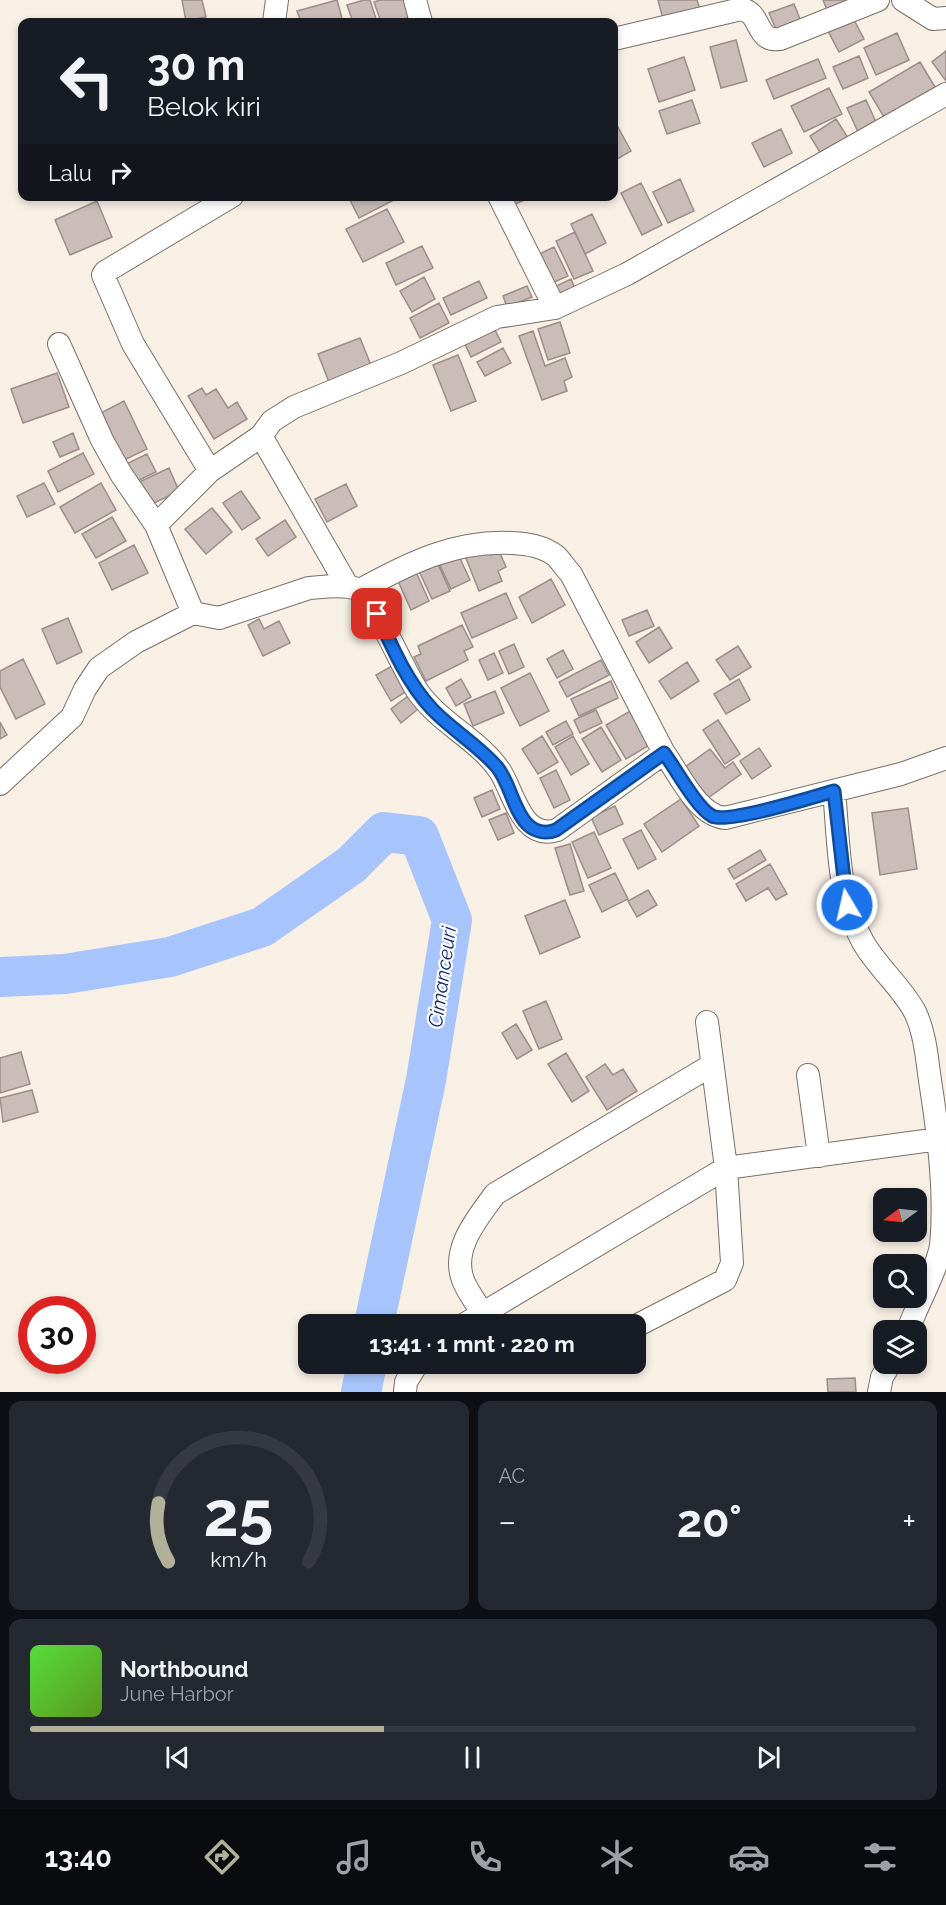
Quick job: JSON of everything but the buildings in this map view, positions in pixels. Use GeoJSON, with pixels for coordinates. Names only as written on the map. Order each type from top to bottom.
{"type":"FeatureCollection","features":[{"type":"Feature","properties":{"kind":"street"},"geometry":{"type":"LineString","coordinates":[[275,18],[277,0]]}},
{"type":"Feature","properties":{"kind":"street"},"geometry":{"type":"LineString","coordinates":[[415,0],[420,18]]}},
{"type":"Feature","properties":{"kind":"street"},"geometry":{"type":"LineString","coordinates":[[618,38],[741,9],[752,14],[766,38],[771,41],[878,0]]}},
{"type":"Feature","properties":{"kind":"street"},"geometry":{"type":"LineString","coordinates":[[903,0],[933,19],[946,18]]}},
{"type":"Feature","properties":{"kind":"street"},"geometry":{"type":"LineString","coordinates":[[156,525],[210,471],[261,436],[272,421],[294,407],[401,363],[497,317],[555,308],[627,274],[946,94]]}},
{"type":"Feature","properties":{"kind":"street"},"geometry":{"type":"LineString","coordinates":[[210,471],[133,344],[104,275],[105,272],[224,201]]}},
{"type":"Feature","properties":{"kind":"street"},"geometry":{"type":"LineString","coordinates":[[502,201],[555,308]]}},
{"type":"Feature","properties":{"kind":"street"},"geometry":{"type":"LineString","coordinates":[[59,344],[102,440],[121,474],[156,525],[193,613]]}},
{"type":"Feature","properties":{"kind":"street"},"geometry":{"type":"LineString","coordinates":[[261,436],[354,588],[377,614],[395,654],[419,693],[434,711],[499,770],[523,818],[534,829],[548,833],[556,830],[664,753]]}},
{"type":"Feature","properties":{"kind":"street"},"geometry":{"type":"LineString","coordinates":[[0,784],[72,717],[85,689],[99,668],[136,642],[193,613],[219,618],[309,588],[354,588],[406,564],[485,541],[539,546],[556,557],[570,574],[664,753],[704,810],[714,817],[737,816],[901,774],[946,758]]}},
{"type":"Feature","properties":{"kind":"street"},"geometry":{"type":"LineString","coordinates":[[834,791],[847,905],[864,944],[904,993],[922,1031],[939,1139],[946,1205],[941,1244],[936,1267],[912,1320]]}},
{"type":"Feature","properties":{"kind":"street"},"geometry":{"type":"LineString","coordinates":[[646,1321],[725,1280],[730,1273],[732,1263],[726,1168],[706,1022]]}},
{"type":"Feature","properties":{"kind":"street"},"geometry":{"type":"LineString","coordinates":[[472,1314],[463,1280],[460,1256],[475,1223],[495,1194],[712,1065]]}},
{"type":"Feature","properties":{"kind":"street"},"geometry":{"type":"LineString","coordinates":[[808,1075],[819,1156]]}},
{"type":"Feature","properties":{"kind":"street"},"geometry":{"type":"LineString","coordinates":[[482,1314],[616,1236],[726,1168],[939,1139]]}},
{"type":"Feature","properties":{"kind":"street"},"geometry":{"type":"LineString","coordinates":[[405,1392],[406,1382],[411,1374]]}},
{"type":"Feature","properties":{"kind":"street"},"geometry":{"type":"LineString","coordinates":[[879,1392],[884,1374]]}},
{"type":"Feature","properties":{"kind":"waterway","name":"Cimanceuri"},"geometry":{"type":"LineString","coordinates":[[0,977],[65,974],[170,957],[262,927],[351,865],[384,832],[419,836],[452,920],[426,1080],[376,1314]]}},
{"type":"Feature","properties":{"kind":"waterway","name":"Cimanceuri"},"geometry":{"type":"LineString","coordinates":[[361,1392],[365,1374]]}},
{"type":"Feature","properties":{"kind":"route"},"geometry":{"type":"LineString","coordinates":[[377,614],[395,654],[419,693],[434,711],[499,770],[523,818],[534,829],[548,833],[556,830],[664,753],[704,810],[714,817],[737,816],[834,791],[847,905]]}}]}
